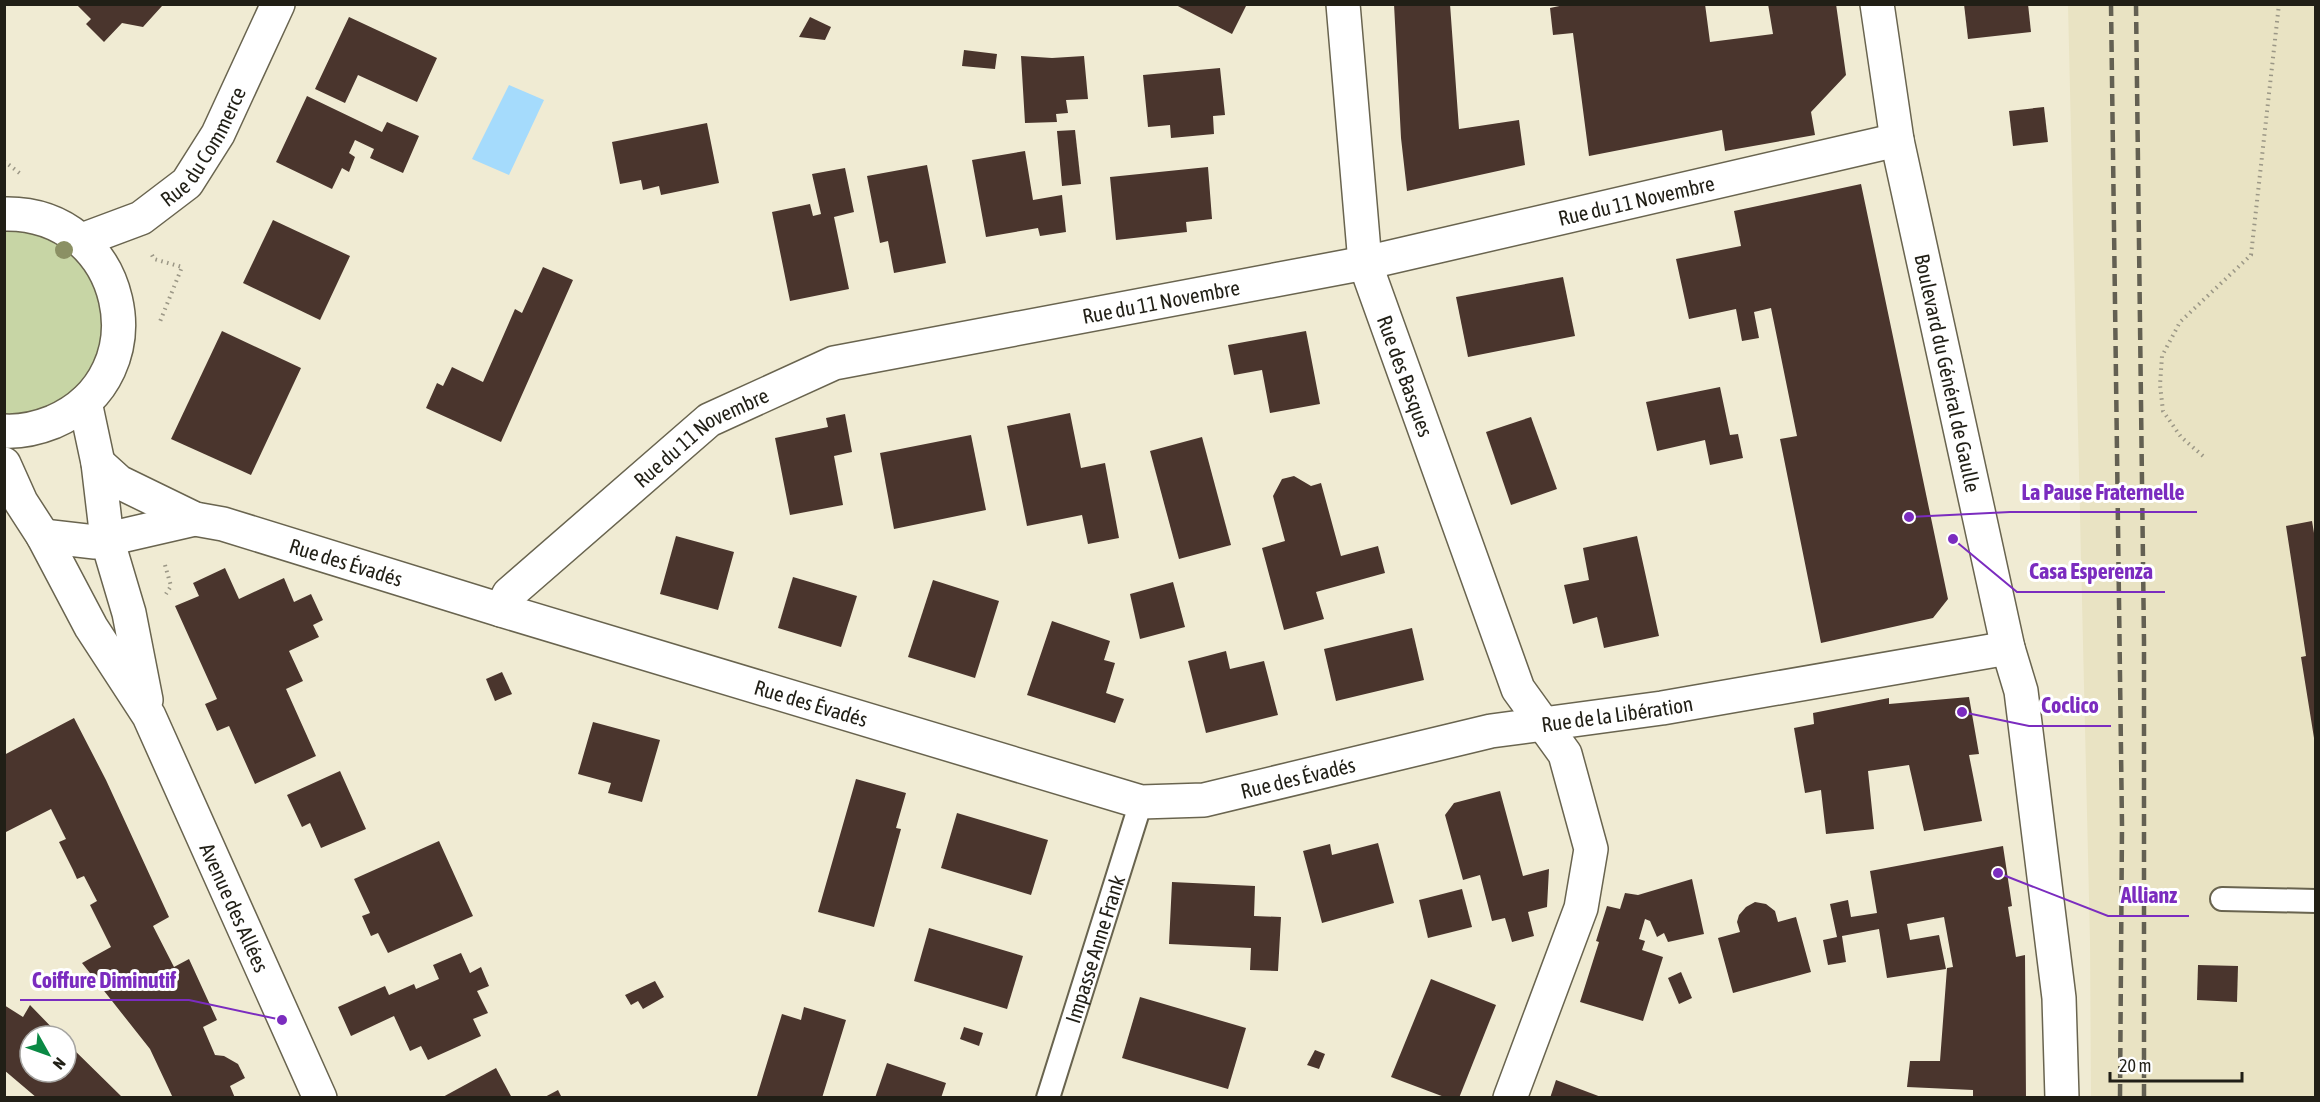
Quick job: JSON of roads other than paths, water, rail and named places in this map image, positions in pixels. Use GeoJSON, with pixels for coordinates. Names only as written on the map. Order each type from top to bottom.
{"type":"FeatureCollection","features":[{"type":"Feature","properties":{"kind":"street","name":"Rue du Commerce"},"geometry":{"type":"LineString","coordinates":[[82,240],[141,218],[187,183],[218,134],[278,4]]}},
{"type":"Feature","properties":{"kind":"street","name":"Rue des Basques"},"geometry":{"type":"LineString","coordinates":[[1343,4],[1365,263],[1518,689],[1544,725]]}},
{"type":"Feature","properties":{"kind":"street","name":"Boulevard du Général de Gaulle"},"geometry":{"type":"LineString","coordinates":[[1877,4],[1897,140],[2008,648],[2021,691],[2059,998],[2062,1098]]}},
{"type":"Feature","properties":{"kind":"street","name":"Rue du 11 Novembre"},"geometry":{"type":"LineString","coordinates":[[501,610],[509,594],[709,420],[834,363],[1365,263],[1897,140]]}},
{"type":"Feature","properties":{"kind":"street"},"geometry":{"type":"LineString","coordinates":[[4,214],[24,214],[55,223],[82,240],[102,263],[115,290],[119,320],[116,350],[104,378],[85,402],[65,417],[41,427],[16,432],[4,431]]}},
{"type":"Feature","properties":{"kind":"street","name":"Avenue des Allées"},"geometry":{"type":"LineString","coordinates":[[85,402],[98,464],[107,539],[129,613],[149,716]]}},
{"type":"Feature","properties":{"kind":"street","name":"Avenue des Allées"},"geometry":{"type":"LineString","coordinates":[[4,464],[21,502],[43,536],[91,627],[149,716],[320,1098]]}},
{"type":"Feature","properties":{"kind":"street","name":"Rue des Évadés"},"geometry":{"type":"LineString","coordinates":[[98,464],[119,482],[195,519],[223,524],[1141,802],[1204,800],[1491,731],[1544,725]]}},
{"type":"Feature","properties":{"kind":"street"},"geometry":{"type":"LineString","coordinates":[[43,536],[95,542],[195,519]]}},
{"type":"Feature","properties":{"kind":"street","name":"Rue de la Libération"},"geometry":{"type":"LineString","coordinates":[[1510,1098],[1581,908],[1591,849],[1565,754],[1544,725],[1662,708],[2008,648]]}},
{"type":"Feature","properties":{"kind":"lane","name":"Impasse Anne Frank"},"geometry":{"type":"LineString","coordinates":[[1048,1098],[1141,802]]}},
{"type":"Feature","properties":{"kind":"lane"},"geometry":{"type":"LineString","coordinates":[[2222,899],[2316,901]]}},
{"type":"Feature","properties":{"kind":"water"},"geometry":{"type":"Polygon","coordinates":[[[509,85],[544,100],[509,175],[472,159],[509,85]]]}},
{"type":"Feature","properties":{"kind":"railway"},"geometry":{"type":"LineString","coordinates":[[2111,4],[2122,825],[2120,1098]]}},
{"type":"Feature","properties":{"kind":"railway"},"geometry":{"type":"LineString","coordinates":[[2136,4],[2144,641],[2144,1098]]}},
{"type":"Feature","properties":{"kind":"place","name":"La Pause Fraternelle"},"geometry":{"type":"Point","coordinates":[1909,517]}},
{"type":"Feature","properties":{"kind":"place","name":"Casa Esperenza"},"geometry":{"type":"Point","coordinates":[1953,539]}},
{"type":"Feature","properties":{"kind":"place","name":"Coclico"},"geometry":{"type":"Point","coordinates":[1962,712]}},
{"type":"Feature","properties":{"kind":"place","name":"Allianz"},"geometry":{"type":"Point","coordinates":[1998,873]}},
{"type":"Feature","properties":{"kind":"place","name":"Coiffure Diminutif"},"geometry":{"type":"Point","coordinates":[282,1020]}}]}
